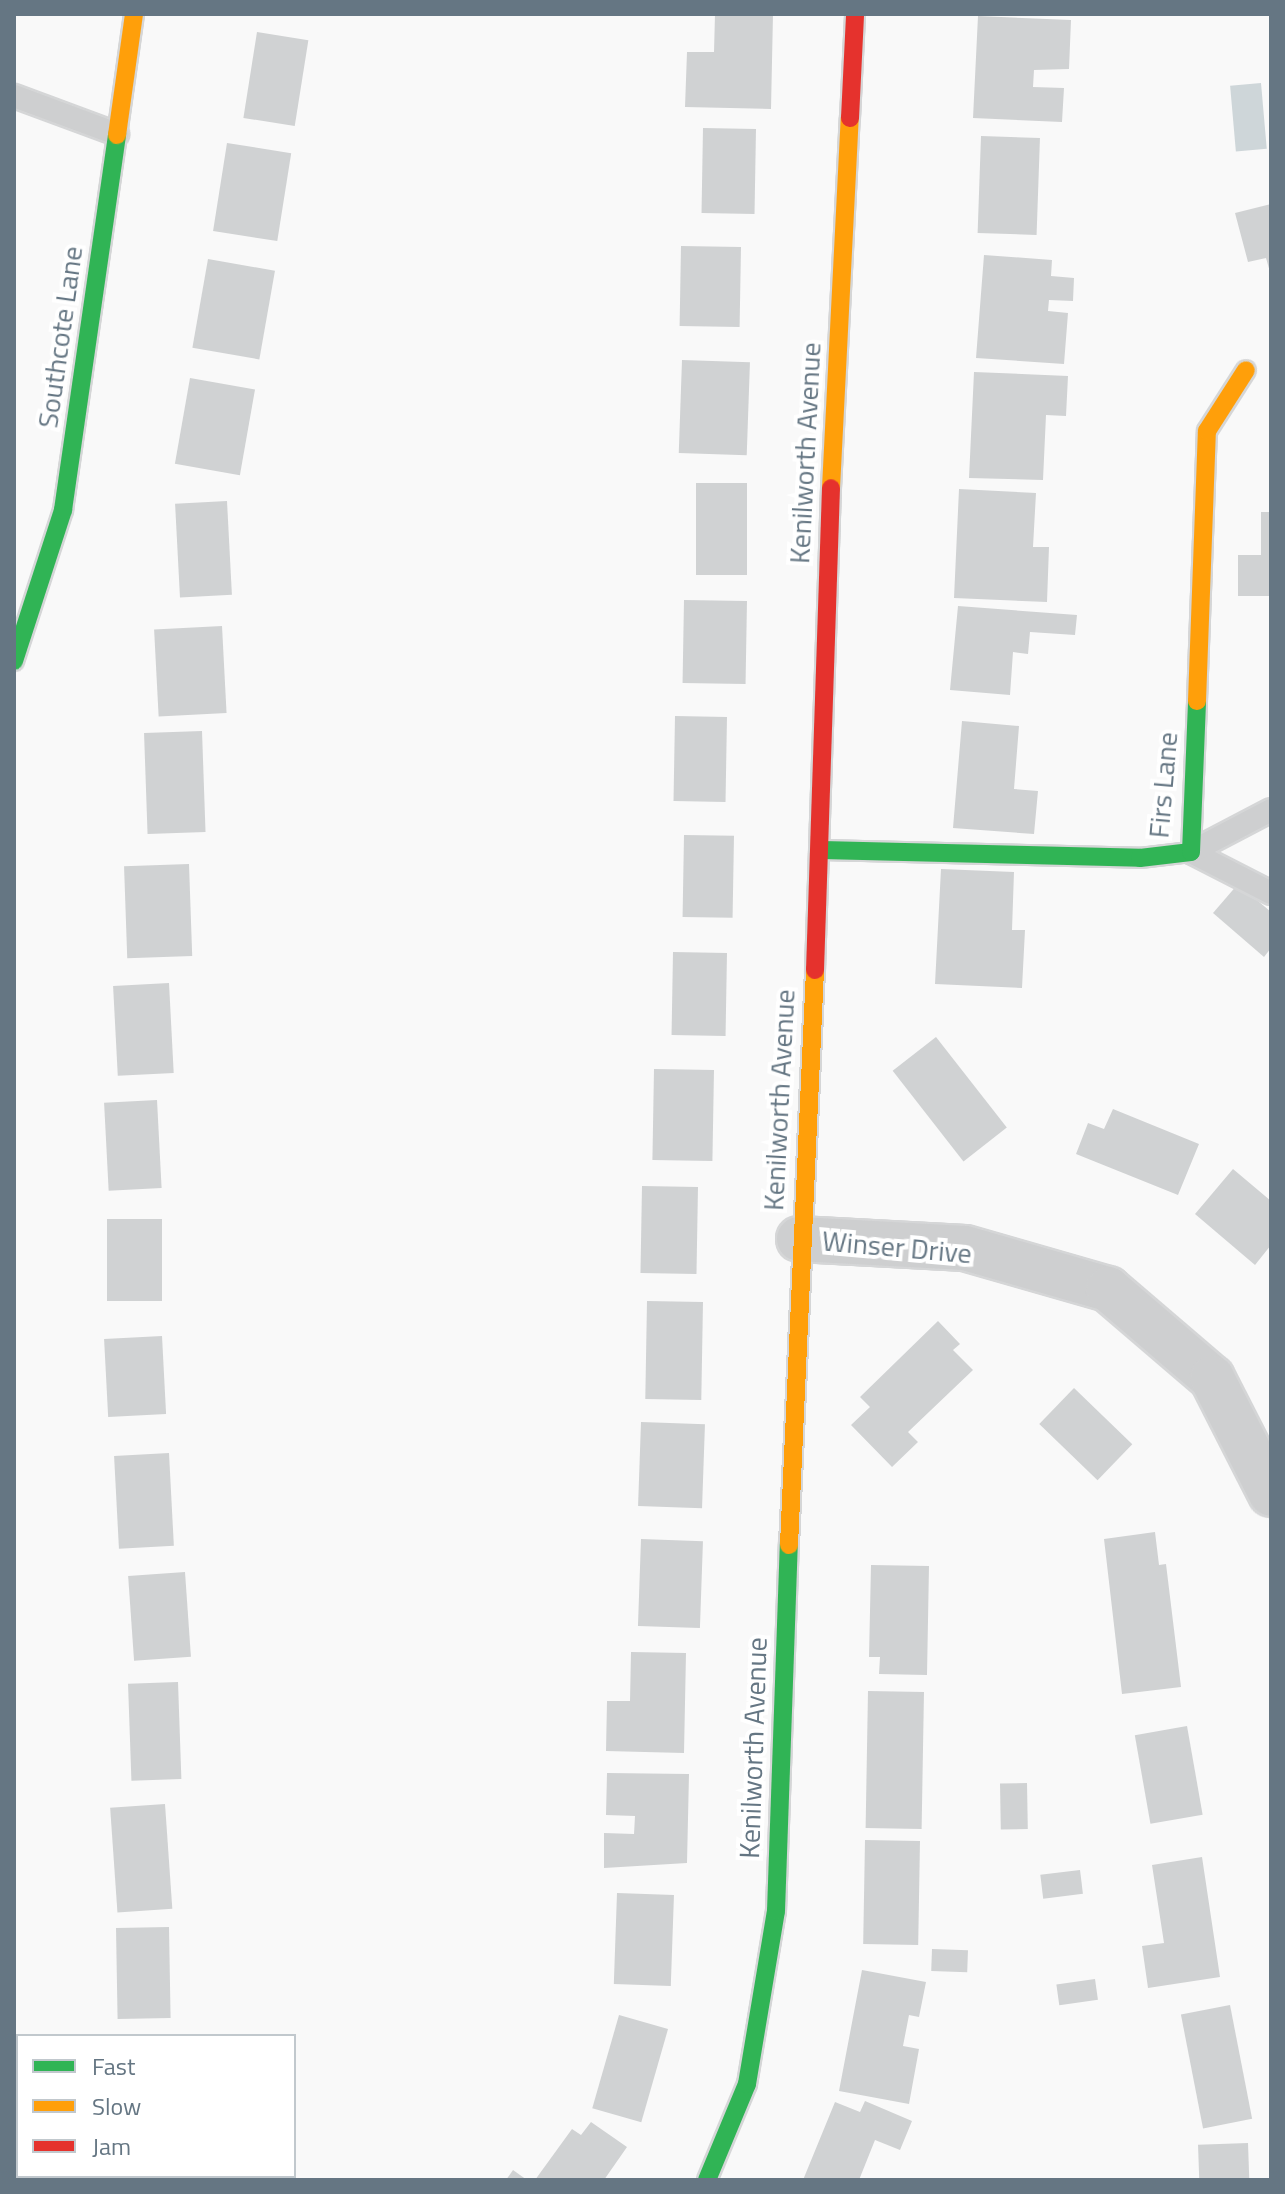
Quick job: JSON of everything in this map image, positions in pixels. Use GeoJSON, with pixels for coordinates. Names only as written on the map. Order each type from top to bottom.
{"type":"FeatureCollection","features":[{"type":"Feature","properties":{"kind":"street","name":"Southcote Lane"},"geometry":{"type":"LineString","coordinates":[[14,661],[63,510],[134,14]]}},
{"type":"Feature","properties":{"kind":"street","name":"Kenilworth Avenue"},"geometry":{"type":"LineString","coordinates":[[707,2180],[747,2084],[776,1911],[799,1239],[822,850],[822,657],[855,14]]}},
{"type":"Feature","properties":{"kind":"street","name":"Firs Lane"},"geometry":{"type":"LineString","coordinates":[[822,850],[1140,858],[1191,852],[1207,431],[1246,370]]}},
{"type":"Feature","properties":{"kind":"street","name":"Winser Drive"},"geometry":{"type":"LineString","coordinates":[[799,1239],[965,1248],[1108,1289],[1212,1378],[1271,1494]]}},
{"type":"Feature","properties":{"kind":"lane"},"geometry":{"type":"LineString","coordinates":[[14,96],[117,134]]}},
{"type":"Feature","properties":{"kind":"lane"},"geometry":{"type":"LineString","coordinates":[[1191,852],[1271,810]]}},
{"type":"Feature","properties":{"kind":"lane"},"geometry":{"type":"LineString","coordinates":[[1191,852],[1271,893]]}},
{"type":"Feature","properties":{"kind":"shaded area"},"geometry":{"type":"Polygon","coordinates":[[[1261,83],[1267,149],[1236,151],[1230,86],[1261,83]]]}},
{"type":"Feature","properties":{"kind":"building"},"geometry":{"type":"Polygon","coordinates":[[[715,14],[773,14],[771,109],[685,107],[687,52],[714,52],[715,14]]]}},
{"type":"Feature","properties":{"kind":"building"},"geometry":{"type":"Polygon","coordinates":[[[978,16],[1071,20],[1069,69],[1034,70],[1033,87],[1064,88],[1062,122],[973,118],[978,16]]]}},
{"type":"Feature","properties":{"kind":"building"},"geometry":{"type":"Polygon","coordinates":[[[257,32],[308,40],[295,126],[243,118],[257,32]]]}},
{"type":"Feature","properties":{"kind":"building"},"geometry":{"type":"Polygon","coordinates":[[[703,128],[756,129],[755,214],[702,213],[703,128]]]}},
{"type":"Feature","properties":{"kind":"building"},"geometry":{"type":"Polygon","coordinates":[[[981,136],[1040,138],[1037,235],[978,233],[981,136]]]}},
{"type":"Feature","properties":{"kind":"building"},"geometry":{"type":"Polygon","coordinates":[[[227,143],[291,153],[277,241],[213,231],[227,143]]]}},
{"type":"Feature","properties":{"kind":"building"},"geometry":{"type":"Polygon","coordinates":[[[1271,204],[1270,272],[1266,258],[1248,262],[1235,213],[1271,204]]]}},
{"type":"Feature","properties":{"kind":"building"},"geometry":{"type":"Polygon","coordinates":[[[681,246],[741,247],[740,327],[680,326],[681,246]]]}},
{"type":"Feature","properties":{"kind":"building"},"geometry":{"type":"Polygon","coordinates":[[[984,255],[1052,260],[1051,276],[1074,278],[1073,301],[1049,300],[1048,311],[1068,313],[1064,364],[976,358],[984,255]]]}},
{"type":"Feature","properties":{"kind":"building"},"geometry":{"type":"Polygon","coordinates":[[[208,259],[275,271],[259,359],[192,348],[208,259]]]}},
{"type":"Feature","properties":{"kind":"building"},"geometry":{"type":"Polygon","coordinates":[[[682,360],[750,362],[747,455],[679,453],[682,360]]]}},
{"type":"Feature","properties":{"kind":"building"},"geometry":{"type":"Polygon","coordinates":[[[974,372],[1068,376],[1066,416],[1046,415],[1043,480],[969,478],[974,372]]]}},
{"type":"Feature","properties":{"kind":"building"},"geometry":{"type":"Polygon","coordinates":[[[190,378],[255,389],[240,475],[175,464],[190,378]]]}},
{"type":"Feature","properties":{"kind":"building"},"geometry":{"type":"Polygon","coordinates":[[[696,483],[747,483],[747,575],[696,575],[696,483]]]}},
{"type":"Feature","properties":{"kind":"building"},"geometry":{"type":"Polygon","coordinates":[[[959,489],[1036,493],[1033,547],[1049,547],[1047,602],[954,598],[959,489]]]}},
{"type":"Feature","properties":{"kind":"building"},"geometry":{"type":"Polygon","coordinates":[[[227,501],[232,595],[180,598],[175,504],[227,501]]]}},
{"type":"Feature","properties":{"kind":"building"},"geometry":{"type":"Polygon","coordinates":[[[1261,512],[1271,512],[1271,596],[1238,596],[1238,555],[1261,555],[1261,512]]]}},
{"type":"Feature","properties":{"kind":"building"},"geometry":{"type":"Polygon","coordinates":[[[684,600],[747,601],[746,684],[683,683],[684,600]]]}},
{"type":"Feature","properties":{"kind":"building"},"geometry":{"type":"Polygon","coordinates":[[[958,606],[1077,615],[1075,635],[1030,632],[1028,654],[1013,652],[1010,695],[950,690],[958,606]]]}},
{"type":"Feature","properties":{"kind":"building"},"geometry":{"type":"Polygon","coordinates":[[[222,626],[227,713],[159,716],[154,630],[222,626]]]}},
{"type":"Feature","properties":{"kind":"building"},"geometry":{"type":"Polygon","coordinates":[[[675,716],[727,717],[726,802],[674,801],[675,716]]]}},
{"type":"Feature","properties":{"kind":"building"},"geometry":{"type":"Polygon","coordinates":[[[962,721],[1019,726],[1014,789],[1038,791],[1034,834],[953,828],[962,721]]]}},
{"type":"Feature","properties":{"kind":"building"},"geometry":{"type":"Polygon","coordinates":[[[202,731],[206,832],[148,834],[144,733],[202,731]]]}},
{"type":"Feature","properties":{"kind":"building"},"geometry":{"type":"Polygon","coordinates":[[[684,835],[734,836],[733,918],[683,917],[684,835]]]}},
{"type":"Feature","properties":{"kind":"building"},"geometry":{"type":"Polygon","coordinates":[[[189,864],[192,956],[127,958],[124,866],[189,864]]]}},
{"type":"Feature","properties":{"kind":"building"},"geometry":{"type":"Polygon","coordinates":[[[941,869],[1014,872],[1012,930],[1025,930],[1022,988],[935,984],[941,869]]]}},
{"type":"Feature","properties":{"kind":"building"},"geometry":{"type":"Polygon","coordinates":[[[1238,884],[1271,912],[1271,948],[1264,957],[1213,913],[1238,884]]]}},
{"type":"Feature","properties":{"kind":"building"},"geometry":{"type":"Polygon","coordinates":[[[673,952],[727,953],[726,1036],[672,1035],[673,952]]]}},
{"type":"Feature","properties":{"kind":"building"},"geometry":{"type":"Polygon","coordinates":[[[169,983],[174,1073],[118,1076],[113,986],[169,983]]]}},
{"type":"Feature","properties":{"kind":"building"},"geometry":{"type":"Polygon","coordinates":[[[936,1037],[1007,1128],[963,1161],[893,1071],[936,1037]]]}},
{"type":"Feature","properties":{"kind":"building"},"geometry":{"type":"Polygon","coordinates":[[[654,1069],[714,1070],[712,1161],[652,1160],[654,1069]]]}},
{"type":"Feature","properties":{"kind":"building"},"geometry":{"type":"Polygon","coordinates":[[[157,1100],[162,1188],[109,1191],[104,1103],[157,1100]]]}},
{"type":"Feature","properties":{"kind":"building"},"geometry":{"type":"Polygon","coordinates":[[[1113,1109],[1199,1144],[1178,1195],[1076,1154],[1088,1123],[1104,1129],[1113,1109]]]}},
{"type":"Feature","properties":{"kind":"building"},"geometry":{"type":"Polygon","coordinates":[[[1233,1169],[1271,1201],[1271,1245],[1255,1265],[1195,1214],[1233,1169]]]}},
{"type":"Feature","properties":{"kind":"building"},"geometry":{"type":"Polygon","coordinates":[[[642,1186],[698,1187],[696,1274],[640,1273],[642,1186]]]}},
{"type":"Feature","properties":{"kind":"building"},"geometry":{"type":"Polygon","coordinates":[[[107,1219],[162,1219],[162,1301],[107,1301],[107,1219]]]}},
{"type":"Feature","properties":{"kind":"building"},"geometry":{"type":"Polygon","coordinates":[[[647,1301],[703,1302],[701,1400],[645,1399],[647,1301]]]}},
{"type":"Feature","properties":{"kind":"building"},"geometry":{"type":"Polygon","coordinates":[[[938,1321],[960,1344],[953,1350],[973,1370],[908,1432],[918,1442],[892,1467],[851,1425],[870,1407],[860,1397],[938,1321]]]}},
{"type":"Feature","properties":{"kind":"building"},"geometry":{"type":"Polygon","coordinates":[[[162,1336],[166,1414],[108,1417],[104,1339],[162,1336]]]}},
{"type":"Feature","properties":{"kind":"building"},"geometry":{"type":"Polygon","coordinates":[[[1074,1388],[1132,1444],[1098,1480],[1039,1424],[1074,1388]]]}},
{"type":"Feature","properties":{"kind":"building"},"geometry":{"type":"Polygon","coordinates":[[[641,1422],[705,1424],[702,1508],[638,1506],[641,1422]]]}},
{"type":"Feature","properties":{"kind":"building"},"geometry":{"type":"Polygon","coordinates":[[[169,1453],[174,1546],[119,1549],[114,1456],[169,1453]]]}},
{"type":"Feature","properties":{"kind":"building"},"geometry":{"type":"Polygon","coordinates":[[[1155,1532],[1159,1565],[1166,1564],[1181,1687],[1122,1694],[1104,1539],[1155,1532]]]}},
{"type":"Feature","properties":{"kind":"building"},"geometry":{"type":"Polygon","coordinates":[[[641,1539],[703,1541],[700,1628],[638,1626],[641,1539]]]}},
{"type":"Feature","properties":{"kind":"building"},"geometry":{"type":"Polygon","coordinates":[[[871,1565],[929,1566],[927,1675],[879,1674],[880,1657],[869,1657],[871,1565]]]}},
{"type":"Feature","properties":{"kind":"building"},"geometry":{"type":"Polygon","coordinates":[[[185,1572],[191,1657],[134,1661],[128,1576],[185,1572]]]}},
{"type":"Feature","properties":{"kind":"building"},"geometry":{"type":"Polygon","coordinates":[[[631,1652],[686,1653],[684,1753],[606,1751],[607,1701],[630,1701],[631,1652]]]}},
{"type":"Feature","properties":{"kind":"building"},"geometry":{"type":"Polygon","coordinates":[[[178,1682],[181,1779],[131,1781],[128,1684],[178,1682]]]}},
{"type":"Feature","properties":{"kind":"building"},"geometry":{"type":"Polygon","coordinates":[[[868,1691],[924,1692],[922,1829],[866,1828],[868,1691]]]}},
{"type":"Feature","properties":{"kind":"building"},"geometry":{"type":"Polygon","coordinates":[[[1187,1726],[1203,1815],[1150,1824],[1135,1735],[1187,1726]]]}},
{"type":"Feature","properties":{"kind":"building"},"geometry":{"type":"Polygon","coordinates":[[[607,1773],[689,1774],[687,1863],[604,1868],[604,1833],[634,1834],[635,1816],[606,1815],[607,1773]]]}},
{"type":"Feature","properties":{"kind":"building"},"geometry":{"type":"Polygon","coordinates":[[[1000,1783],[1027,1783],[1028,1829],[1001,1829],[1000,1783]]]}},
{"type":"Feature","properties":{"kind":"building"},"geometry":{"type":"Polygon","coordinates":[[[165,1804],[172,1909],[117,1913],[110,1808],[165,1804]]]}},
{"type":"Feature","properties":{"kind":"building"},"geometry":{"type":"Polygon","coordinates":[[[865,1840],[920,1841],[918,1945],[863,1944],[865,1840]]]}},
{"type":"Feature","properties":{"kind":"building"},"geometry":{"type":"Polygon","coordinates":[[[1202,1857],[1220,1977],[1148,1988],[1142,1946],[1164,1943],[1152,1865],[1202,1857]]]}},
{"type":"Feature","properties":{"kind":"building"},"geometry":{"type":"Polygon","coordinates":[[[1080,1870],[1083,1894],[1043,1899],[1040,1875],[1080,1870]]]}},
{"type":"Feature","properties":{"kind":"building"},"geometry":{"type":"Polygon","coordinates":[[[617,1893],[674,1895],[671,1986],[614,1984],[617,1893]]]}},
{"type":"Feature","properties":{"kind":"building"},"geometry":{"type":"Polygon","coordinates":[[[169,1927],[171,2018],[118,2019],[116,1928],[169,1927]]]}},
{"type":"Feature","properties":{"kind":"building"},"geometry":{"type":"Polygon","coordinates":[[[932,1949],[968,1950],[967,1972],[931,1971],[932,1949]]]}},
{"type":"Feature","properties":{"kind":"building"},"geometry":{"type":"Polygon","coordinates":[[[862,1970],[926,1982],[919,2017],[909,2015],[903,2046],[919,2049],[909,2104],[839,2091],[862,1970]]]}},
{"type":"Feature","properties":{"kind":"building"},"geometry":{"type":"Polygon","coordinates":[[[1095,1979],[1098,2000],[1059,2005],[1056,1984],[1095,1979]]]}},
{"type":"Feature","properties":{"kind":"building"},"geometry":{"type":"Polygon","coordinates":[[[1230,2005],[1252,2119],[1203,2128],[1181,2015],[1230,2005]]]}},
{"type":"Feature","properties":{"kind":"building"},"geometry":{"type":"Polygon","coordinates":[[[619,2015],[668,2029],[641,2122],[592,2108],[619,2015]]]}},
{"type":"Feature","properties":{"kind":"building"},"geometry":{"type":"Polygon","coordinates":[[[865,2101],[912,2121],[900,2150],[875,2140],[859,2180],[803,2180],[835,2102],[860,2112],[865,2101]]]}},
{"type":"Feature","properties":{"kind":"building"},"geometry":{"type":"Polygon","coordinates":[[[591,2122],[627,2147],[604,2180],[535,2180],[572,2129],[581,2135],[591,2122]]]}},
{"type":"Feature","properties":{"kind":"building"},"geometry":{"type":"Polygon","coordinates":[[[1248,2143],[1249,2180],[1199,2180],[1198,2145],[1248,2143]]]}},
{"type":"Feature","properties":{"kind":"building"},"geometry":{"type":"Polygon","coordinates":[[[513,2170],[527,2180],[506,2180],[513,2170]]]}},
{"type":"Feature","properties":{"kind":"building"},"geometry":{"type":"Polygon","coordinates":[[[132,2178],[186,2178],[186,2180],[132,2178]]]}},
{"type":"Feature","properties":{"kind":"traffic: fast"},"geometry":{"type":"LineString","coordinates":[[14,661],[63,510],[117,135]]}},
{"type":"Feature","properties":{"kind":"traffic: fast"},"geometry":{"type":"LineString","coordinates":[[822,850],[1140,858],[1191,852],[1197,701]]}},
{"type":"Feature","properties":{"kind":"traffic: fast"},"geometry":{"type":"LineString","coordinates":[[707,2180],[747,2084],[776,1911],[789,1545]]}},
{"type":"Feature","properties":{"kind":"traffic: slow"},"geometry":{"type":"LineString","coordinates":[[117,135],[134,14]]}},
{"type":"Feature","properties":{"kind":"traffic: slow"},"geometry":{"type":"LineString","coordinates":[[831,488],[850,118]]}},
{"type":"Feature","properties":{"kind":"traffic: slow"},"geometry":{"type":"LineString","coordinates":[[1197,701],[1207,431],[1246,370]]}},
{"type":"Feature","properties":{"kind":"traffic: slow"},"geometry":{"type":"LineString","coordinates":[[789,1545],[815,970]]}},
{"type":"Feature","properties":{"kind":"traffic: jam"},"geometry":{"type":"LineString","coordinates":[[850,118],[855,14]]}},
{"type":"Feature","properties":{"kind":"traffic: jam"},"geometry":{"type":"LineString","coordinates":[[815,970],[831,488]]}}]}
